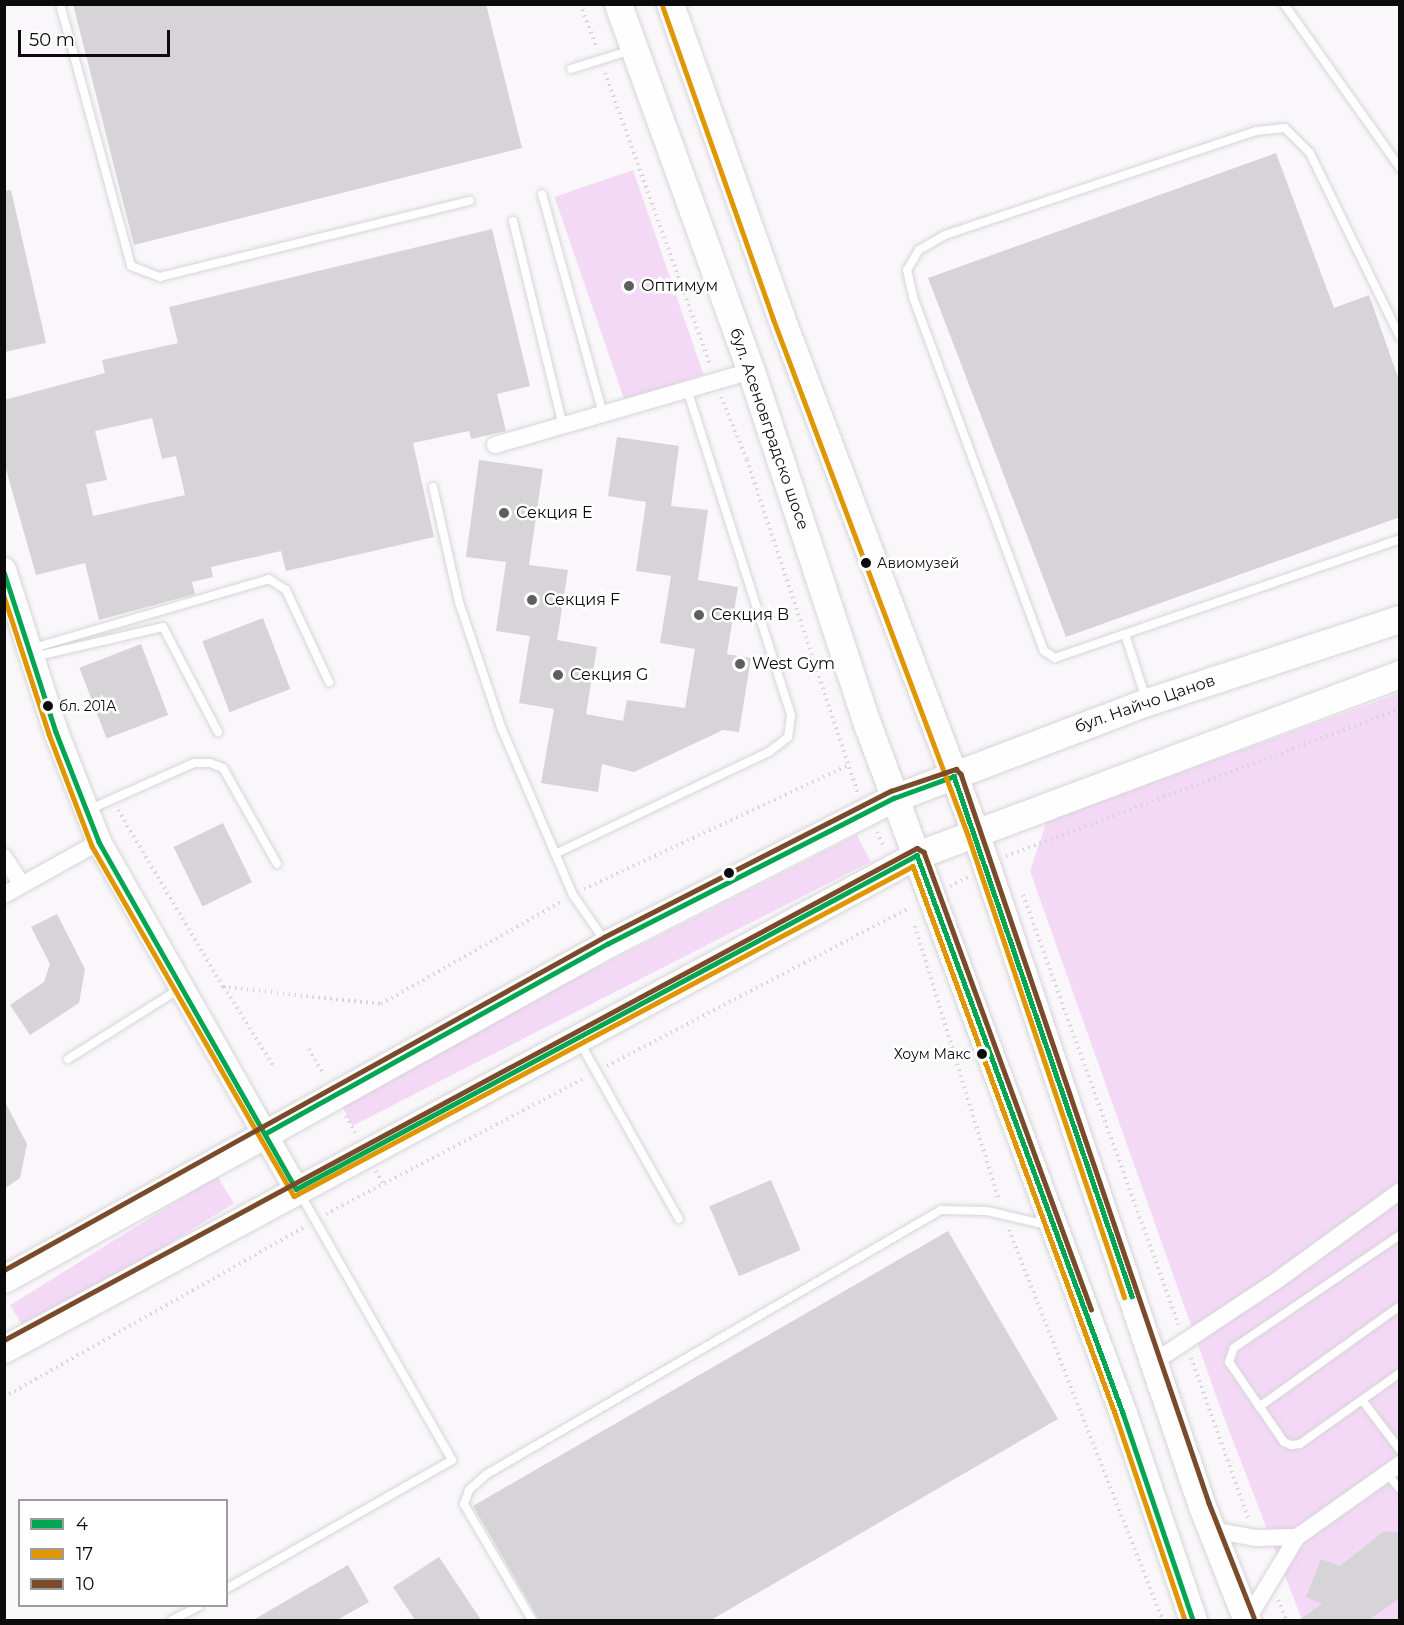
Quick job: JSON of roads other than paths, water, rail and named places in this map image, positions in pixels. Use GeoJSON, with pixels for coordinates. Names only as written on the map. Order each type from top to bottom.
{"type":"FeatureCollection","features":[{"type":"Feature","properties":{"kind":"main road","name":"бул. Асеновградско шосе"},"geometry":{"type":"LineString","coordinates":[[618,4],[751,372],[894,798],[917,855],[917,903],[1051,1226],[1123,1413],[1193,1620]]}},
{"type":"Feature","properties":{"kind":"main road"},"geometry":{"type":"LineString","coordinates":[[670,4],[784,326],[975,832],[1003,862],[1154,1362],[1212,1530],[1247,1620]]}},
{"type":"Feature","properties":{"kind":"main road","name":"бул. Найчо Цанов"},"geometry":{"type":"LineString","coordinates":[[4,1279],[607,944],[894,798],[1147,702],[1400,619]]}},
{"type":"Feature","properties":{"kind":"main road"},"geometry":{"type":"LineString","coordinates":[[4,1349],[917,855],[1400,675]]}},
{"type":"Feature","properties":{"kind":"street"},"geometry":{"type":"LineString","coordinates":[[495,445],[751,372]]}},
{"type":"Feature","properties":{"kind":"street"},"geometry":{"type":"LineString","coordinates":[[4,570],[31,653],[99,842],[296,1189]]}},
{"type":"Feature","properties":{"kind":"street"},"geometry":{"type":"LineString","coordinates":[[4,895],[99,842]]}},
{"type":"Feature","properties":{"kind":"street"},"geometry":{"type":"LineString","coordinates":[[4,857],[22,885]]}},
{"type":"Feature","properties":{"kind":"street"},"geometry":{"type":"LineString","coordinates":[[1154,1362],[1400,1191]]}},
{"type":"Feature","properties":{"kind":"street"},"geometry":{"type":"LineString","coordinates":[[1247,1620],[1270,1578],[1297,1537],[1393,1468]]}},
{"type":"Feature","properties":{"kind":"street"},"geometry":{"type":"LineString","coordinates":[[1212,1530],[1256,1538],[1297,1537]]}},
{"type":"Feature","properties":{"kind":"lane"},"geometry":{"type":"LineString","coordinates":[[60,4],[131,266],[160,277],[470,201]]}},
{"type":"Feature","properties":{"kind":"lane"},"geometry":{"type":"LineString","coordinates":[[1284,4],[1400,168]]}},
{"type":"Feature","properties":{"kind":"lane"},"geometry":{"type":"LineString","coordinates":[[571,69],[635,49]]}},
{"type":"Feature","properties":{"kind":"lane"},"geometry":{"type":"LineString","coordinates":[[1400,338],[1310,153],[1285,128],[1245,134],[945,235],[919,250],[907,270],[913,297],[1044,651],[1055,658],[1400,539]]}},
{"type":"Feature","properties":{"kind":"lane"},"geometry":{"type":"LineString","coordinates":[[542,194],[603,414]]}},
{"type":"Feature","properties":{"kind":"lane"},"geometry":{"type":"LineString","coordinates":[[513,221],[563,426]]}},
{"type":"Feature","properties":{"kind":"lane"},"geometry":{"type":"LineString","coordinates":[[555,854],[769,752],[788,737],[791,715],[687,390]]}},
{"type":"Feature","properties":{"kind":"lane"},"geometry":{"type":"LineString","coordinates":[[433,487],[467,625],[501,727],[573,895],[607,944]]}},
{"type":"Feature","properties":{"kind":"lane"},"geometry":{"type":"LineString","coordinates":[[31,653],[269,579],[286,590],[329,682]]}},
{"type":"Feature","properties":{"kind":"lane"},"geometry":{"type":"LineString","coordinates":[[31,653],[163,627],[218,732]]}},
{"type":"Feature","properties":{"kind":"lane"},"geometry":{"type":"LineString","coordinates":[[1125,634],[1147,702]]}},
{"type":"Feature","properties":{"kind":"lane"},"geometry":{"type":"LineString","coordinates":[[87,810],[194,764],[210,763],[222,768],[277,864]]}},
{"type":"Feature","properties":{"kind":"lane"},"geometry":{"type":"LineString","coordinates":[[69,1059],[182,987]]}},
{"type":"Feature","properties":{"kind":"lane"},"geometry":{"type":"LineString","coordinates":[[577,1038],[598,1071],[680,1219]]}},
{"type":"Feature","properties":{"kind":"lane"},"geometry":{"type":"LineString","coordinates":[[228,1588],[452,1460],[296,1189]]}},
{"type":"Feature","properties":{"kind":"lane"},"geometry":{"type":"LineString","coordinates":[[532,1620],[464,1504],[469,1490],[487,1474],[941,1210],[961,1208],[1051,1226]]}},
{"type":"Feature","properties":{"kind":"lane"},"geometry":{"type":"LineString","coordinates":[[1400,1235],[1234,1348],[1229,1362],[1284,1442],[1291,1445],[1300,1444],[1400,1372]]}},
{"type":"Feature","properties":{"kind":"lane"},"geometry":{"type":"LineString","coordinates":[[1259,1407],[1400,1306]]}},
{"type":"Feature","properties":{"kind":"lane"},"geometry":{"type":"LineString","coordinates":[[1362,1400],[1400,1450]]}},
{"type":"Feature","properties":{"kind":"lane"},"geometry":{"type":"LineString","coordinates":[[1393,1468],[1400,1489]]}},
{"type":"Feature","properties":{"kind":"lane"},"geometry":{"type":"LineString","coordinates":[[172,1620],[195,1607]]}},
{"type":"Feature","properties":{"kind":"place","name":"Оптимум"},"geometry":{"type":"Point","coordinates":[629,286]}},
{"type":"Feature","properties":{"kind":"place","name":"Секция E"},"geometry":{"type":"Point","coordinates":[504,513]}},
{"type":"Feature","properties":{"kind":"place","name":"Авиомузей"},"geometry":{"type":"Point","coordinates":[866,563]}},
{"type":"Feature","properties":{"kind":"place","name":"Секция F"},"geometry":{"type":"Point","coordinates":[532,600]}},
{"type":"Feature","properties":{"kind":"place","name":"Секция B"},"geometry":{"type":"Point","coordinates":[699,615]}},
{"type":"Feature","properties":{"kind":"place","name":"West Gym"},"geometry":{"type":"Point","coordinates":[740,664]}},
{"type":"Feature","properties":{"kind":"place","name":"Секция G"},"geometry":{"type":"Point","coordinates":[558,675]}},
{"type":"Feature","properties":{"kind":"place","name":"бл. 201А"},"geometry":{"type":"Point","coordinates":[48,706]}},
{"type":"Feature","properties":{"kind":"place","name":"Хоум Макс"},"geometry":{"type":"Point","coordinates":[982,1054]}}]}
